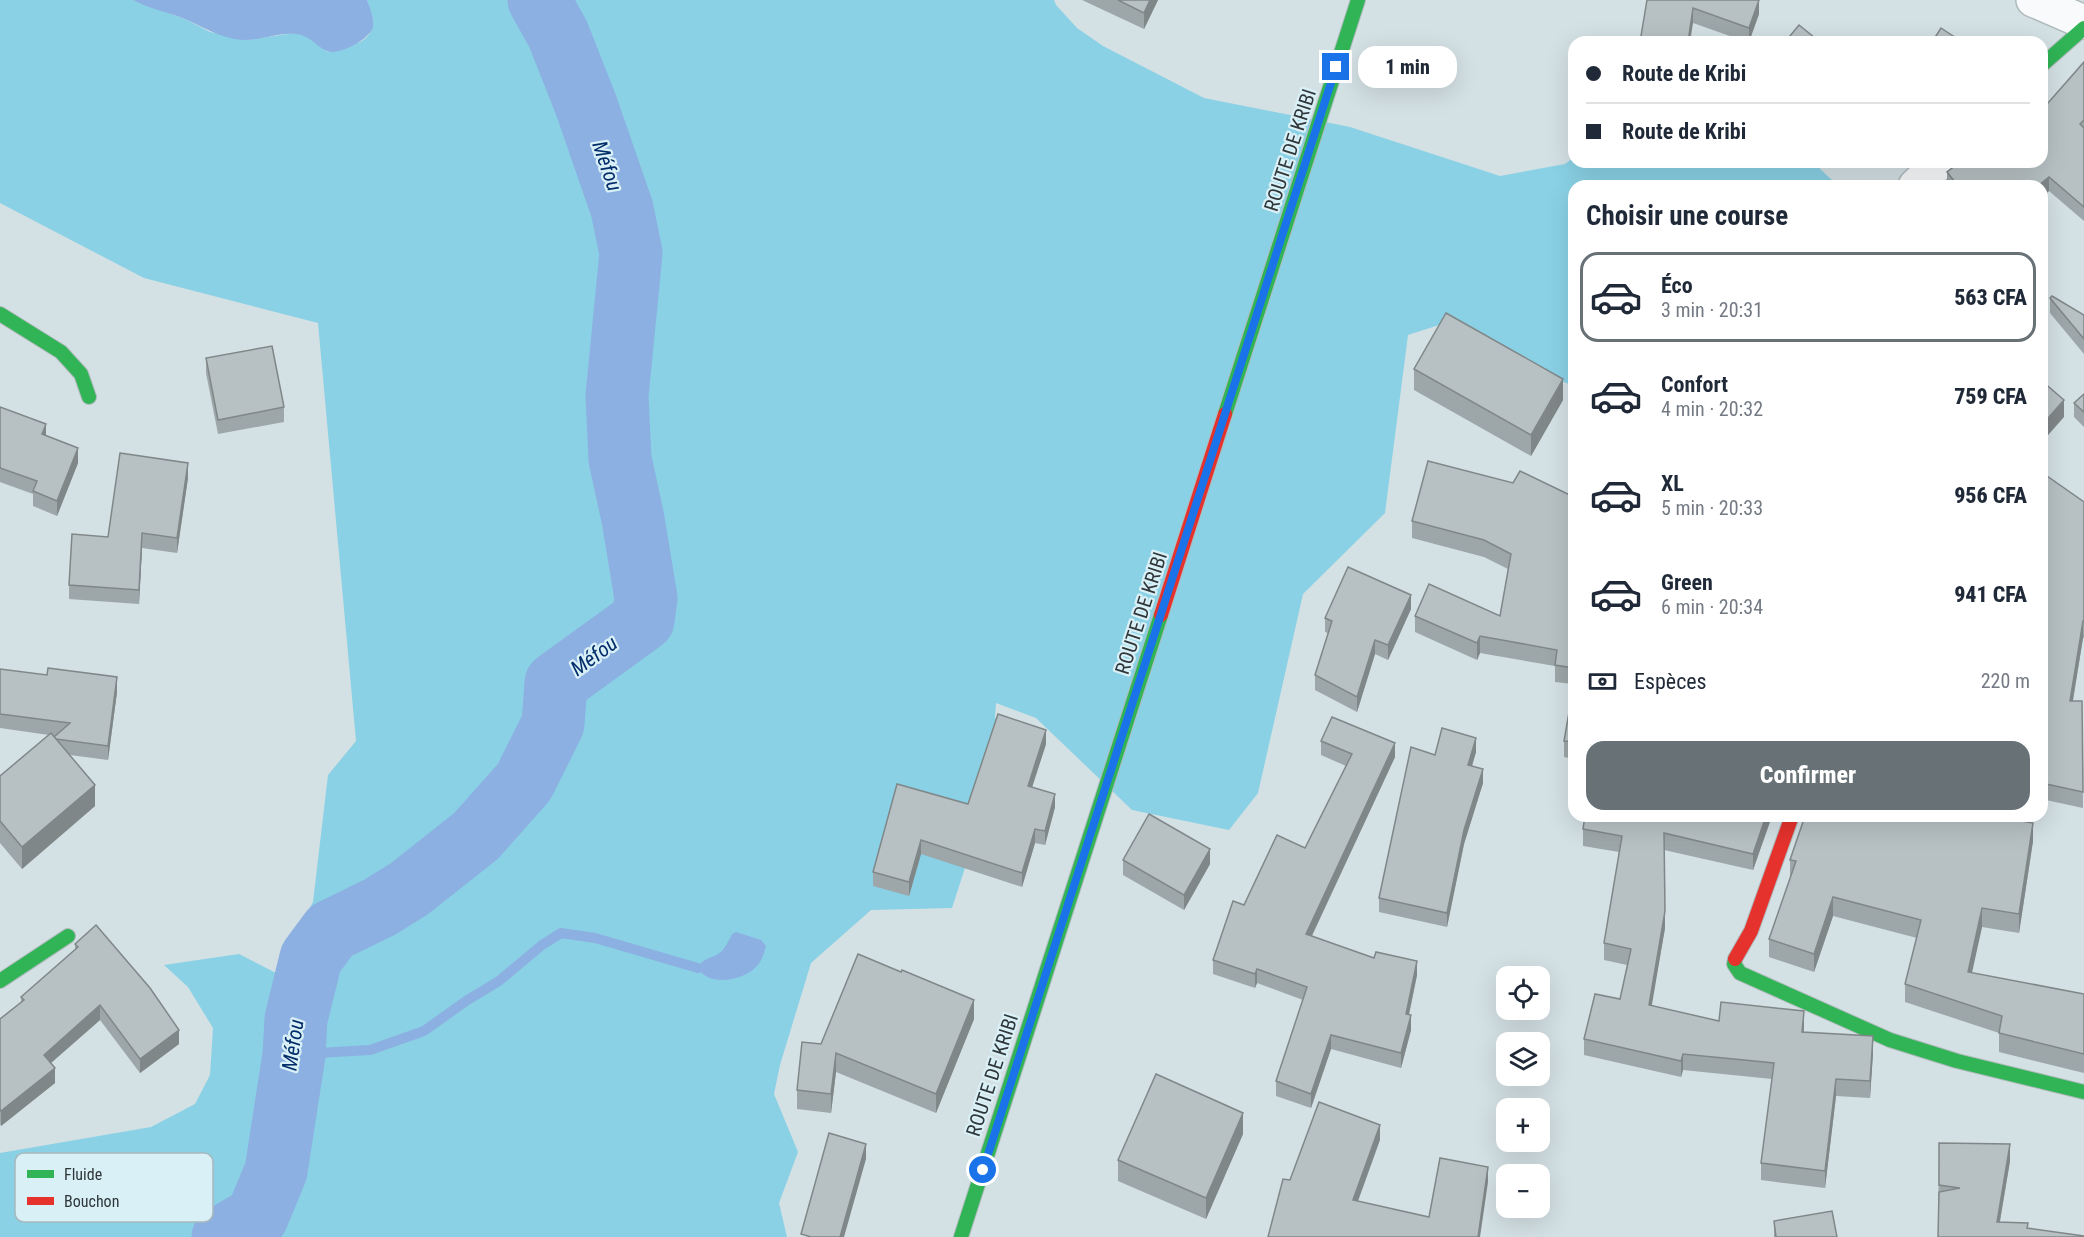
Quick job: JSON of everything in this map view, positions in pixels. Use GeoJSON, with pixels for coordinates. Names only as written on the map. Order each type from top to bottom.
{"type":"FeatureCollection","features":[{"type":"Feature","properties":{"kind":"main road","name":"ROUTE DE KRIBI"},"geometry":{"type":"LineString","coordinates":[[961,1237],[1358,0]]}},
{"type":"Feature","properties":{"kind":"main road"},"geometry":{"type":"LineString","coordinates":[[2048,60],[2084,28]]}},
{"type":"Feature","properties":{"kind":"main road"},"geometry":{"type":"LineString","coordinates":[[0,314],[61,352],[81,374],[89,397]]}},
{"type":"Feature","properties":{"kind":"main road"},"geometry":{"type":"LineString","coordinates":[[1790,822],[1751,931],[1736,954],[1734,964],[1740,972],[1890,1040],[1957,1061],[2084,1092]]}},
{"type":"Feature","properties":{"kind":"main road"},"geometry":{"type":"LineString","coordinates":[[0,981],[68,936]]}},
{"type":"Feature","properties":{"kind":"street"},"geometry":{"type":"LineString","coordinates":[[2033,0],[2084,22]]}},
{"type":"Feature","properties":{"kind":"street"},"geometry":{"type":"LineString","coordinates":[[1920,180],[1934,168]]}},
{"type":"Feature","properties":{"kind":"shaded area"},"geometry":{"type":"Polygon","coordinates":[[[0,0],[133,0],[185,19],[210,32],[248,40],[295,33],[306,36],[328,52],[351,46],[366,38],[372,24],[367,0],[1054,0],[1077,28],[1103,46],[1204,98],[1350,127],[1500,176],[1568,162],[1568,168],[1819,168],[1832,180],[1568,180],[1568,384],[1439,325],[1408,335],[1385,513],[1303,594],[1258,793],[1229,830],[1132,810],[1036,718],[996,703],[995,717],[1001,740],[986,803],[952,908],[871,910],[811,963],[780,1065],[774,1094],[798,1152],[779,1203],[787,1237],[0,1237],[0,1153],[151,1127],[195,1104],[210,1075],[213,1028],[188,987],[164,965],[239,954],[278,974],[283,959],[313,902],[328,775],[356,741],[318,323],[144,278],[0,203],[0,0]]]}},
{"type":"Feature","properties":{"kind":"shaded area"},"geometry":{"type":"Polygon","coordinates":[[[133,0],[367,0],[373,27],[371,32],[360,41],[346,49],[332,52],[323,49],[305,36],[296,34],[245,40],[228,38],[133,0]]]}},
{"type":"Feature","properties":{"kind":"shaded area"},"geometry":{"type":"Polygon","coordinates":[[[736,932],[761,940],[766,946],[758,965],[745,975],[728,980],[710,978],[703,974],[698,968],[700,965],[704,960],[720,953],[732,934],[736,932]]]}},
{"type":"Feature","properties":{"kind":"building"},"geometry":{"type":"Polygon","coordinates":[[[1118,0],[1150,0],[1144,13],[1118,0]]]}},
{"type":"Feature","properties":{"kind":"building"},"geometry":{"type":"Polygon","coordinates":[[[1647,0],[1759,0],[1749,28],[1693,8],[1689,36],[1641,36],[1647,0]]]}},
{"type":"Feature","properties":{"kind":"building"},"geometry":{"type":"Polygon","coordinates":[[[1799,25],[1813,36],[1790,36],[1799,25]]]}},
{"type":"Feature","properties":{"kind":"building"},"geometry":{"type":"Polygon","coordinates":[[[1941,28],[1953,36],[1936,36],[1941,28]]]}},
{"type":"Feature","properties":{"kind":"building"},"geometry":{"type":"Polygon","coordinates":[[[2084,62],[2084,120],[2080,124],[2084,128],[2084,207],[2049,177],[2045,180],[1953,180],[1947,172],[1952,168],[2048,168],[2048,103],[2084,62]]]}},
{"type":"Feature","properties":{"kind":"building"},"geometry":{"type":"Polygon","coordinates":[[[2052,296],[2084,315],[2084,339],[2050,298],[2052,296]]]}},
{"type":"Feature","properties":{"kind":"building"},"geometry":{"type":"Polygon","coordinates":[[[1446,313],[1563,379],[1531,435],[1414,369],[1446,313]]]}},
{"type":"Feature","properties":{"kind":"building"},"geometry":{"type":"Polygon","coordinates":[[[272,346],[284,407],[218,420],[206,358],[272,346]]]}},
{"type":"Feature","properties":{"kind":"building"},"geometry":{"type":"Polygon","coordinates":[[[2048,386],[2064,400],[2048,418],[2048,386]]]}},
{"type":"Feature","properties":{"kind":"building"},"geometry":{"type":"Polygon","coordinates":[[[2084,394],[2084,412],[2074,403],[2084,394]]]}},
{"type":"Feature","properties":{"kind":"building"},"geometry":{"type":"Polygon","coordinates":[[[0,407],[46,424],[42,434],[78,448],[57,501],[33,491],[37,481],[0,468],[0,407]]]}},
{"type":"Feature","properties":{"kind":"building"},"geometry":{"type":"Polygon","coordinates":[[[120,453],[188,463],[177,538],[142,533],[139,590],[69,585],[72,534],[108,537],[120,453]]]}},
{"type":"Feature","properties":{"kind":"building"},"geometry":{"type":"Polygon","coordinates":[[[1428,461],[1513,483],[1520,471],[1568,494],[1568,667],[1555,665],[1557,650],[1480,636],[1477,643],[1415,616],[1429,584],[1500,616],[1511,554],[1484,540],[1412,521],[1428,461]]]}},
{"type":"Feature","properties":{"kind":"building"},"geometry":{"type":"Polygon","coordinates":[[[2048,477],[2084,502],[2084,621],[2070,701],[2082,701],[2083,792],[2048,784],[2048,477]]]}},
{"type":"Feature","properties":{"kind":"building"},"geometry":{"type":"Polygon","coordinates":[[[1348,567],[1411,595],[1388,645],[1375,640],[1357,697],[1315,675],[1332,621],[1325,618],[1348,567]]]}},
{"type":"Feature","properties":{"kind":"building"},"geometry":{"type":"Polygon","coordinates":[[[48,668],[117,677],[108,746],[54,737],[70,723],[0,714],[0,669],[47,675],[48,668]]]}},
{"type":"Feature","properties":{"kind":"building"},"geometry":{"type":"Polygon","coordinates":[[[998,714],[1046,730],[1028,786],[1055,794],[1045,831],[1035,829],[1022,873],[921,840],[909,882],[873,872],[897,784],[968,804],[998,714]]]}},
{"type":"Feature","properties":{"kind":"building"},"geometry":{"type":"Polygon","coordinates":[[[1332,717],[1395,743],[1306,934],[1374,958],[1376,952],[1417,961],[1406,1014],[1411,1015],[1401,1053],[1331,1035],[1311,1094],[1276,1081],[1307,987],[1257,969],[1255,974],[1213,960],[1233,901],[1244,905],[1277,835],[1305,848],[1352,754],[1321,741],[1332,717]]]}},
{"type":"Feature","properties":{"kind":"building"},"geometry":{"type":"Polygon","coordinates":[[[1568,718],[1568,741],[1564,741],[1568,718]]]}},
{"type":"Feature","properties":{"kind":"building"},"geometry":{"type":"Polygon","coordinates":[[[1442,728],[1476,738],[1468,765],[1483,769],[1464,830],[1447,913],[1379,898],[1411,747],[1435,755],[1442,728]]]}},
{"type":"Feature","properties":{"kind":"building"},"geometry":{"type":"Polygon","coordinates":[[[51,733],[95,785],[22,847],[0,821],[0,776],[51,733]]]}},
{"type":"Feature","properties":{"kind":"building"},"geometry":{"type":"Polygon","coordinates":[[[1149,814],[1210,849],[1184,895],[1123,860],[1149,814]]]}},
{"type":"Feature","properties":{"kind":"building"},"geometry":{"type":"Polygon","coordinates":[[[1584,822],[1764,822],[1753,854],[1664,833],[1665,911],[1649,1005],[1719,1021],[1721,1002],[1804,1011],[1802,1032],[1873,1036],[1870,1081],[1836,1079],[1825,1171],[1761,1163],[1774,1063],[1683,1054],[1681,1061],[1584,1039],[1595,994],[1620,999],[1631,949],[1604,943],[1622,836],[1583,829],[1584,822]]]}},
{"type":"Feature","properties":{"kind":"building"},"geometry":{"type":"Polygon","coordinates":[[[1803,822],[2033,823],[2019,914],[1982,908],[1968,972],[2084,994],[2084,1054],[1999,1033],[2002,1016],[1905,984],[1921,920],[1833,897],[1814,954],[1769,939],[1796,861],[1790,860],[1803,822]]]}},
{"type":"Feature","properties":{"kind":"building"},"geometry":{"type":"Polygon","coordinates":[[[96,925],[150,988],[179,1030],[140,1059],[100,1005],[44,1055],[55,1068],[1,1111],[0,1019],[24,1000],[21,997],[78,947],[75,944],[96,925]]]}},
{"type":"Feature","properties":{"kind":"building"},"geometry":{"type":"Polygon","coordinates":[[[858,954],[974,1000],[936,1094],[836,1053],[831,1094],[797,1090],[802,1042],[821,1044],[858,954]]]}},
{"type":"Feature","properties":{"kind":"building"},"geometry":{"type":"Polygon","coordinates":[[[1156,1074],[1243,1113],[1206,1198],[1118,1160],[1156,1074]]]}},
{"type":"Feature","properties":{"kind":"building"},"geometry":{"type":"Polygon","coordinates":[[[1319,1102],[1380,1125],[1353,1200],[1429,1217],[1440,1158],[1488,1167],[1478,1237],[1268,1237],[1283,1179],[1290,1180],[1319,1102]]]}},
{"type":"Feature","properties":{"kind":"building"},"geometry":{"type":"Polygon","coordinates":[[[829,1133],[866,1144],[840,1237],[811,1237],[801,1234],[829,1133]]]}},
{"type":"Feature","properties":{"kind":"building"},"geometry":{"type":"Polygon","coordinates":[[[1939,1143],[2010,1144],[1997,1222],[2028,1223],[2027,1228],[2084,1237],[1938,1237],[1939,1192],[1960,1188],[1939,1185],[1939,1143]]]}},
{"type":"Feature","properties":{"kind":"building"},"geometry":{"type":"Polygon","coordinates":[[[1832,1211],[1837,1237],[1776,1237],[1774,1221],[1832,1211]]]}},
{"type":"Feature","properties":{"kind":"waterway","name":"Méfou"},"geometry":{"type":"LineString","coordinates":[[223,1237],[257,1217],[276,1171],[294,1055],[296,1019],[311,958],[331,931],[380,907],[409,889],[476,836],[524,782],[553,724],[556,683],[643,620],[646,598],[620,459],[617,396],[631,253],[622,209],[586,105],[558,34],[539,0]]}},
{"type":"Feature","properties":{"kind":"waterway"},"geometry":{"type":"LineString","coordinates":[[318,1053],[370,1050],[424,1031],[499,981],[542,945],[561,933],[595,938],[698,968]]}},
{"type":"Feature","properties":{"kind":"traffic: fast"},"geometry":{"type":"LineString","coordinates":[[1225,414],[1358,0]]}},
{"type":"Feature","properties":{"kind":"traffic: fast"},"geometry":{"type":"LineString","coordinates":[[2048,60],[2084,28]]}},
{"type":"Feature","properties":{"kind":"traffic: fast"},"geometry":{"type":"LineString","coordinates":[[0,314],[61,352],[81,374],[89,397]]}},
{"type":"Feature","properties":{"kind":"traffic: fast"},"geometry":{"type":"LineString","coordinates":[[961,1237],[1161,615]]}},
{"type":"Feature","properties":{"kind":"traffic: fast"},"geometry":{"type":"LineString","coordinates":[[0,981],[68,936]]}},
{"type":"Feature","properties":{"kind":"traffic: fast"},"geometry":{"type":"LineString","coordinates":[[1735,959],[1734,964],[1740,973],[1890,1040],[1957,1061],[2084,1092]]}},
{"type":"Feature","properties":{"kind":"traffic: jam"},"geometry":{"type":"LineString","coordinates":[[1161,615],[1225,414]]}},
{"type":"Feature","properties":{"kind":"traffic: jam"},"geometry":{"type":"LineString","coordinates":[[1735,959],[1751,931],[1790,822]]}},
{"type":"Feature","properties":{"kind":"route"},"geometry":{"type":"LineString","coordinates":[[983,1170],[1336,67]]}}]}
